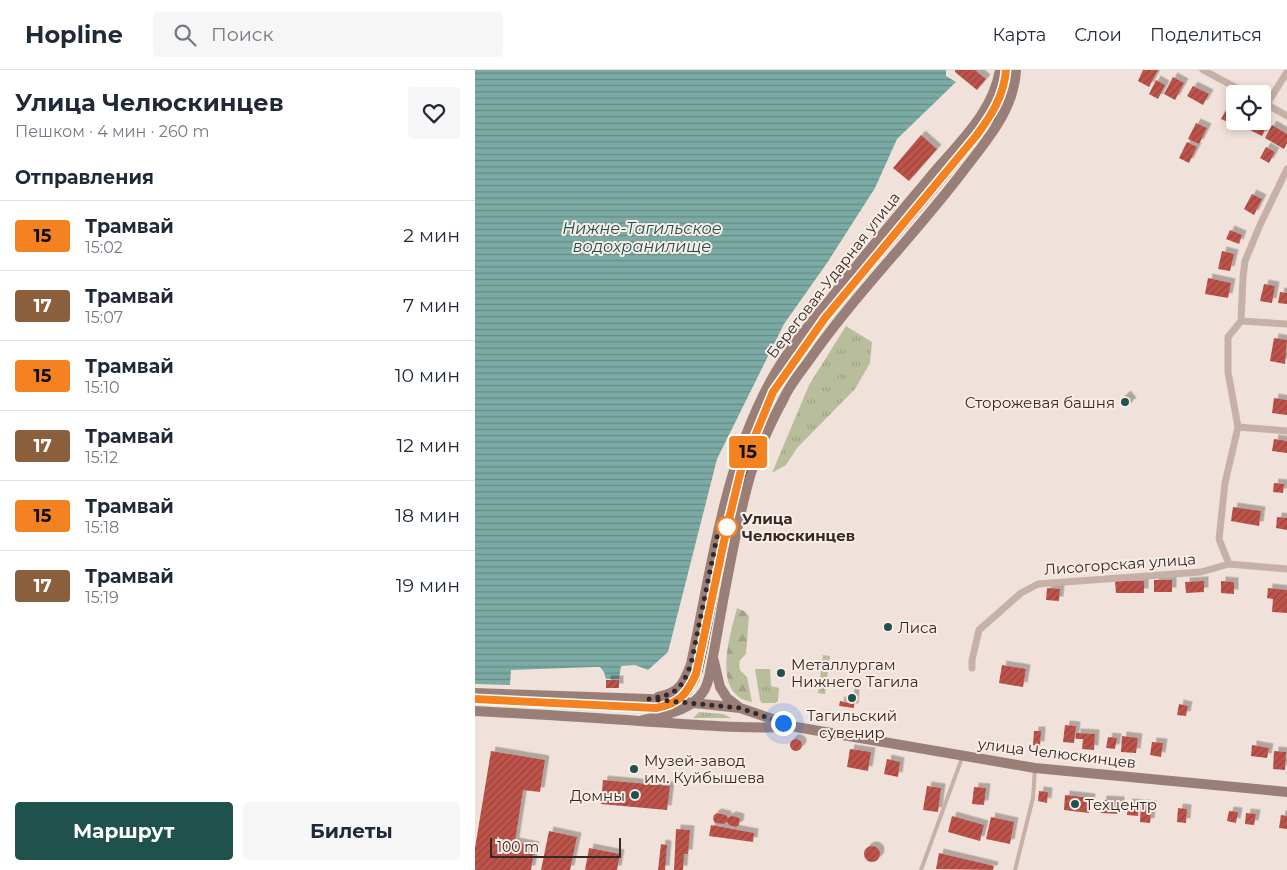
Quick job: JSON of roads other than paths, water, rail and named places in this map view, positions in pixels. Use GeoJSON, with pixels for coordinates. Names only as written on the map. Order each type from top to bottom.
{"type":"FeatureCollection","features":[{"type":"Feature","properties":{"kind":"main road","name":"Береговая-Ударная улица"},"geometry":{"type":"LineString","coordinates":[[649,699],[674,692],[683,684],[688,672],[730,480],[749,426],[775,374],[799,338],[847,278],[927,180],[975,125],[993,96],[998,84],[1000,70]]}},
{"type":"Feature","properties":{"kind":"main road"},"geometry":{"type":"LineString","coordinates":[[640,721],[674,712],[694,703],[707,686],[736,536],[751,472],[784,397],[825,336],[878,272],[936,207],[998,125],[1007,107],[1016,70]]}},
{"type":"Feature","properties":{"kind":"main road"},"geometry":{"type":"LineString","coordinates":[[713,657],[720,687],[727,698],[740,708]]}},
{"type":"Feature","properties":{"kind":"main road","name":"улица Челюскинцев"},"geometry":{"type":"LineString","coordinates":[[475,693],[649,699],[740,708],[796,727],[1035,768],[1287,792]]}},
{"type":"Feature","properties":{"kind":"main road","name":"улица Челюскинцев"},"geometry":{"type":"LineString","coordinates":[[475,711],[697,726],[745,728],[796,727]]}},
{"type":"Feature","properties":{"kind":"street"},"geometry":{"type":"LineString","coordinates":[[1203,70],[1231,85]]}},
{"type":"Feature","properties":{"kind":"street"},"geometry":{"type":"LineString","coordinates":[[1271,95],[1287,72]]}},
{"type":"Feature","properties":{"kind":"street"},"geometry":{"type":"LineString","coordinates":[[1271,107],[1287,116]]}},
{"type":"Feature","properties":{"kind":"street"},"geometry":{"type":"LineString","coordinates":[[1229,564],[1219,539],[1225,483],[1238,427],[1228,372],[1227,337],[1241,321],[1245,261],[1287,169]]}},
{"type":"Feature","properties":{"kind":"street"},"geometry":{"type":"LineString","coordinates":[[1241,321],[1287,324]]}},
{"type":"Feature","properties":{"kind":"street"},"geometry":{"type":"LineString","coordinates":[[1238,427],[1287,431]]}},
{"type":"Feature","properties":{"kind":"street","name":"Лисогорская улица"},"geometry":{"type":"LineString","coordinates":[[973,668],[979,630],[1021,592],[1038,584],[1201,572],[1229,564],[1287,569]]}},
{"type":"Feature","properties":{"kind":"lane"},"geometry":{"type":"LineString","coordinates":[[921,870],[963,756]]}},
{"type":"Feature","properties":{"kind":"lane"},"geometry":{"type":"LineString","coordinates":[[1015,870],[1033,798],[1035,768]]}},
{"type":"Feature","properties":{"kind":"water","name":"Нижне-Тагильское водохранилище"},"geometry":{"type":"Polygon","coordinates":[[[475,70],[946,70],[946,76],[956,82],[897,139],[875,188],[827,263],[784,324],[717,459],[668,652],[648,670],[635,665],[621,666],[619,679],[606,679],[600,667],[594,667],[511,670],[510,685],[475,684],[475,70]]]}},
{"type":"Feature","properties":{"kind":"tram line","name":"15"},"geometry":{"type":"LineString","coordinates":[[475,699],[646,709],[669,706],[685,694],[696,674],[704,642],[727,527],[741,470],[773,392],[825,318],[976,136],[989,118],[1002,93],[1006,70]]}},
{"type":"Feature","properties":{"kind":"tram line"},"geometry":{"type":"LineString","coordinates":[[475,703],[647,711],[675,707],[690,695],[702,672],[739,496],[762,428],[777,395],[793,367],[813,340],[994,120],[1005,96],[1010,70]]}},
{"type":"Feature","properties":{"kind":"place","name":"Сторожевая башня"},"geometry":{"type":"Point","coordinates":[1125,402]}},
{"type":"Feature","properties":{"kind":"place","name":"Улица Челюскинцев"},"geometry":{"type":"Point","coordinates":[727,527]}},
{"type":"Feature","properties":{"kind":"place","name":"Лиса"},"geometry":{"type":"Point","coordinates":[888,627]}},
{"type":"Feature","properties":{"kind":"place","name":"Металлургам Нижнего Тагила"},"geometry":{"type":"Point","coordinates":[781,673]}},
{"type":"Feature","properties":{"kind":"place","name":"Тагильский сувенир"},"geometry":{"type":"Point","coordinates":[852,698]}},
{"type":"Feature","properties":{"kind":"place","name":"Музей-завод им. Куйбышева"},"geometry":{"type":"Point","coordinates":[634,769]}},
{"type":"Feature","properties":{"kind":"place","name":"Домны"},"geometry":{"type":"Point","coordinates":[635,795]}},
{"type":"Feature","properties":{"kind":"place","name":"Техцентр"},"geometry":{"type":"Point","coordinates":[1075,804]}}]}
